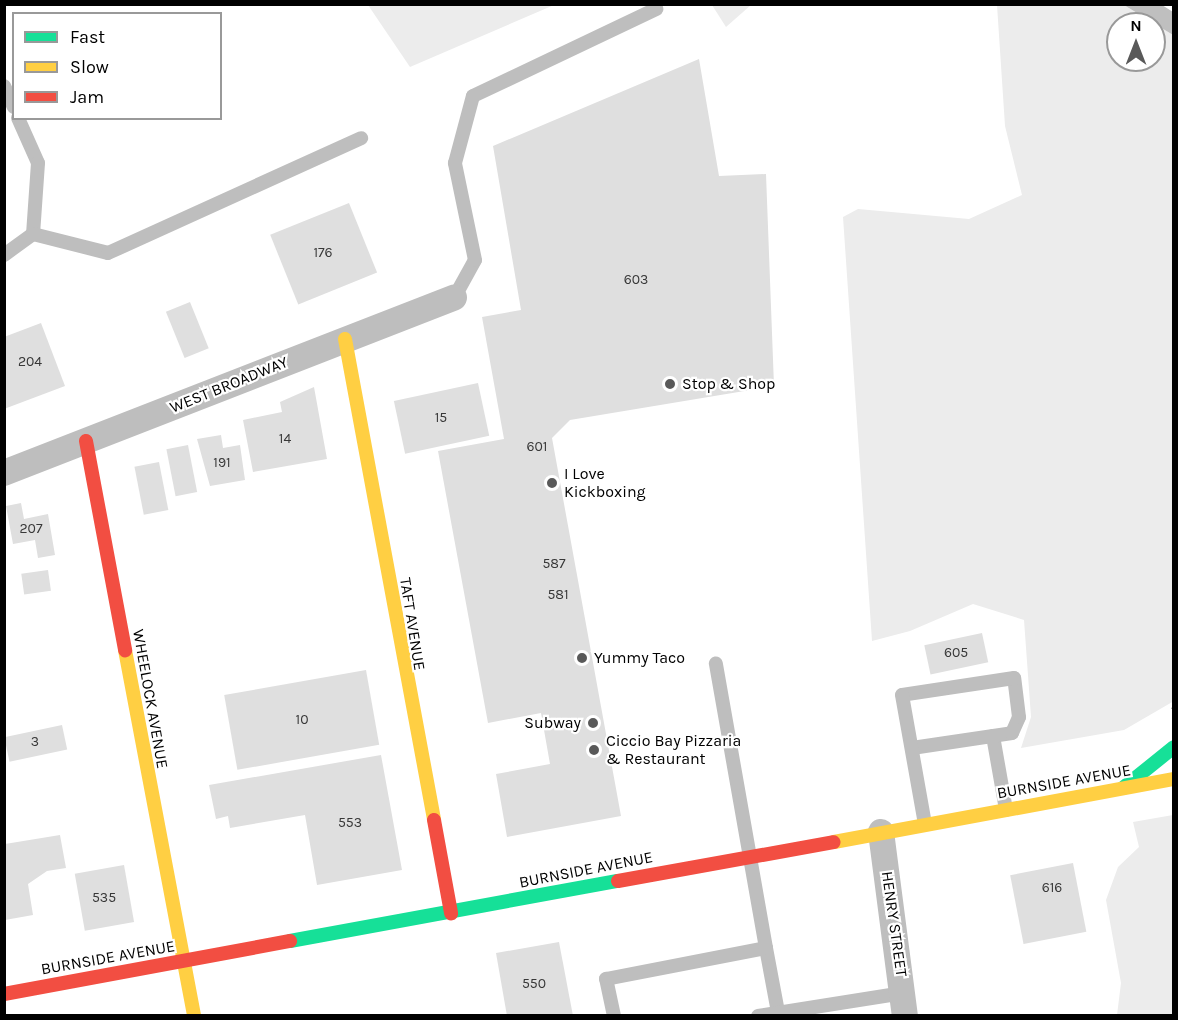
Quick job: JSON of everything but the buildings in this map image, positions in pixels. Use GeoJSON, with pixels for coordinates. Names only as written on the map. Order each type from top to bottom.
{"type":"FeatureCollection","features":[{"type":"Feature","properties":{"kind":"main road","name":"TAFT AVENUE"},"geometry":{"type":"LineString","coordinates":[[345,339],[450,913]]}},
{"type":"Feature","properties":{"kind":"main road","name":"WHEELOCK AVENUE"},"geometry":{"type":"LineString","coordinates":[[86,441],[194,1016]]}},
{"type":"Feature","properties":{"kind":"main road"},"geometry":{"type":"LineString","coordinates":[[1123,788],[1173,747]]}},
{"type":"Feature","properties":{"kind":"main road","name":"BURNSIDE AVENUE"},"geometry":{"type":"LineString","coordinates":[[4,994],[1173,779]]}},
{"type":"Feature","properties":{"kind":"street","name":"WEST BROADWAY"},"geometry":{"type":"LineString","coordinates":[[4,473],[454,298]]}},
{"type":"Feature","properties":{"kind":"street","name":"HENRY STREET"},"geometry":{"type":"LineString","coordinates":[[881,832],[904,1004]]}},
{"type":"Feature","properties":{"kind":"lane"},"geometry":{"type":"LineString","coordinates":[[454,298],[475,260],[455,163],[473,96],[656,9]]}},
{"type":"Feature","properties":{"kind":"lane"},"geometry":{"type":"LineString","coordinates":[[4,86],[12,103]]}},
{"type":"Feature","properties":{"kind":"lane"},"geometry":{"type":"LineString","coordinates":[[19,120],[38,163],[33,234]]}},
{"type":"Feature","properties":{"kind":"lane"},"geometry":{"type":"LineString","coordinates":[[33,234],[108,253],[361,138]]}},
{"type":"Feature","properties":{"kind":"lane"},"geometry":{"type":"LineString","coordinates":[[4,255],[33,234]]}},
{"type":"Feature","properties":{"kind":"lane"},"geometry":{"type":"LineString","coordinates":[[716,663],[778,1012]]}},
{"type":"Feature","properties":{"kind":"lane"},"geometry":{"type":"LineString","coordinates":[[912,748],[1012,733],[1019,717],[1014,678],[902,695],[925,824]]}},
{"type":"Feature","properties":{"kind":"lane"},"geometry":{"type":"LineString","coordinates":[[993,736],[1006,810]]}},
{"type":"Feature","properties":{"kind":"lane"},"geometry":{"type":"LineString","coordinates":[[614,1016],[606,979],[766,948]]}},
{"type":"Feature","properties":{"kind":"lane"},"geometry":{"type":"LineString","coordinates":[[758,1016],[778,1012],[904,1004]]}},
{"type":"Feature","properties":{"kind":"shaded area"},"geometry":{"type":"Polygon","coordinates":[[[368,5],[554,5],[410,67],[368,5]]]}},
{"type":"Feature","properties":{"kind":"shaded area"},"geometry":{"type":"Polygon","coordinates":[[[712,5],[751,5],[726,27],[712,5]]]}},
{"type":"Feature","properties":{"kind":"shaded area"},"geometry":{"type":"Polygon","coordinates":[[[997,5],[1124,5],[1135,12],[1106,12],[1106,72],[1166,72],[1166,31],[1173,35],[1174,701],[1124,730],[1021,748],[1031,717],[1024,620],[973,604],[910,631],[872,641],[843,217],[858,209],[969,219],[1022,195],[1005,126],[997,5]]]}},
{"type":"Feature","properties":{"kind":"shaded area"},"geometry":{"type":"Polygon","coordinates":[[[1124,5],[1162,5],[1173,12],[1173,35],[1166,31],[1166,12],[1135,12],[1124,5]]]}},
{"type":"Feature","properties":{"kind":"shaded area"},"geometry":{"type":"Polygon","coordinates":[[[1173,815],[1173,1015],[1117,1015],[1121,983],[1106,900],[1118,867],[1139,847],[1133,822],[1173,815]]]}},
{"type":"Feature","properties":{"kind":"traffic: fast"},"geometry":{"type":"LineString","coordinates":[[1123,788],[1174,747]]}},
{"type":"Feature","properties":{"kind":"traffic: fast"},"geometry":{"type":"LineString","coordinates":[[290,941],[618,881]]}},
{"type":"Feature","properties":{"kind":"traffic: slow"},"geometry":{"type":"LineString","coordinates":[[345,339],[434,820]]}},
{"type":"Feature","properties":{"kind":"traffic: slow"},"geometry":{"type":"LineString","coordinates":[[125,650],[194,1016]]}},
{"type":"Feature","properties":{"kind":"traffic: slow"},"geometry":{"type":"LineString","coordinates":[[834,842],[1174,779]]}},
{"type":"Feature","properties":{"kind":"traffic: jam"},"geometry":{"type":"LineString","coordinates":[[86,441],[125,650]]}},
{"type":"Feature","properties":{"kind":"traffic: jam"},"geometry":{"type":"LineString","coordinates":[[434,820],[451,913]]}},
{"type":"Feature","properties":{"kind":"traffic: jam"},"geometry":{"type":"LineString","coordinates":[[618,881],[834,842]]}},
{"type":"Feature","properties":{"kind":"traffic: jam"},"geometry":{"type":"LineString","coordinates":[[4,994],[290,941]]}},
{"type":"Feature","properties":{"kind":"place","name":"Stop & Shop"},"geometry":{"type":"Point","coordinates":[670,384]}},
{"type":"Feature","properties":{"kind":"place","name":"I Love Kickboxing"},"geometry":{"type":"Point","coordinates":[552,483]}},
{"type":"Feature","properties":{"kind":"place","name":"Yummy Taco"},"geometry":{"type":"Point","coordinates":[582,658]}},
{"type":"Feature","properties":{"kind":"place","name":"Subway"},"geometry":{"type":"Point","coordinates":[593,723]}},
{"type":"Feature","properties":{"kind":"place","name":"Ciccio Bay Pizzaria & Restaurant"},"geometry":{"type":"Point","coordinates":[594,750]}}]}
